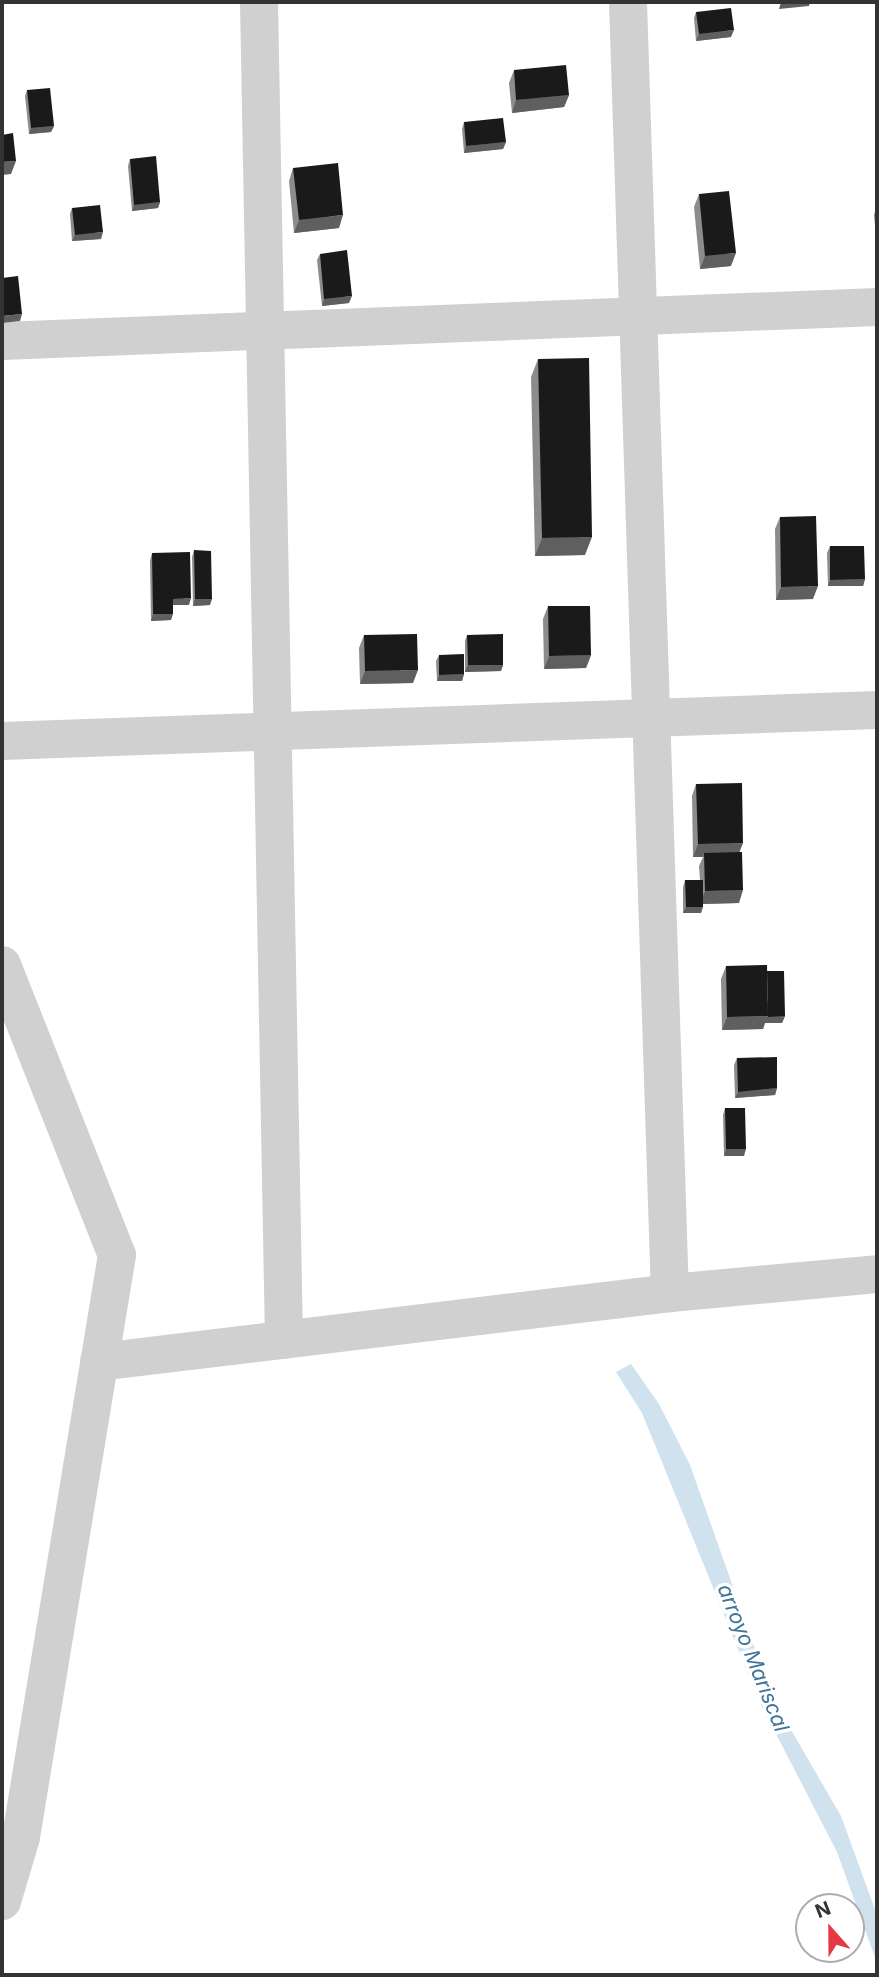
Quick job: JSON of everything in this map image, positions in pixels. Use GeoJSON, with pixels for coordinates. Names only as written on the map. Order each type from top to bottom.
{"type":"FeatureCollection","features":[{"type":"Feature","properties":{"kind":"street"},"geometry":{"type":"LineString","coordinates":[[259,2],[284,1340]]}},
{"type":"Feature","properties":{"kind":"street"},"geometry":{"type":"LineString","coordinates":[[628,2],[670,1293]]}},
{"type":"Feature","properties":{"kind":"street"},"geometry":{"type":"LineString","coordinates":[[2,341],[877,307]]}},
{"type":"Feature","properties":{"kind":"street"},"geometry":{"type":"LineString","coordinates":[[2,741],[877,710]]}},
{"type":"Feature","properties":{"kind":"street"},"geometry":{"type":"LineString","coordinates":[[2,965],[117,1255],[11,1837],[2,1901]]}},
{"type":"Feature","properties":{"kind":"street"},"geometry":{"type":"LineString","coordinates":[[99,1362],[670,1293],[877,1274]]}},
{"type":"Feature","properties":{"kind":"water","name":"arroyo Mariscal"},"geometry":{"type":"Polygon","coordinates":[[[631,1364],[659,1404],[690,1465],[772,1697],[841,1816],[877,1915],[877,1963],[865,1930],[865,1893],[852,1893],[837,1852],[760,1703],[642,1413],[616,1372],[631,1364]]]}},
{"type":"Feature","properties":{"kind":"building"},"geometry":{"type":"Polygon","coordinates":[[[731,8],[734,30],[699,34],[696,12],[731,8]]]}},
{"type":"Feature","properties":{"kind":"building"},"geometry":{"type":"Polygon","coordinates":[[[566,65],[569,95],[516,100],[514,70],[566,65]]]}},
{"type":"Feature","properties":{"kind":"building"},"geometry":{"type":"Polygon","coordinates":[[[50,88],[54,126],[31,128],[27,90],[50,88]]]}},
{"type":"Feature","properties":{"kind":"building"},"geometry":{"type":"Polygon","coordinates":[[[503,118],[506,142],[466,146],[464,122],[503,118]]]}},
{"type":"Feature","properties":{"kind":"building"},"geometry":{"type":"Polygon","coordinates":[[[13,133],[16,161],[2,162],[2,135],[13,133]]]}},
{"type":"Feature","properties":{"kind":"building"},"geometry":{"type":"Polygon","coordinates":[[[156,156],[160,202],[134,205],[130,159],[156,156]]]}},
{"type":"Feature","properties":{"kind":"building"},"geometry":{"type":"Polygon","coordinates":[[[338,163],[343,215],[299,220],[293,168],[338,163]]]}},
{"type":"Feature","properties":{"kind":"building"},"geometry":{"type":"Polygon","coordinates":[[[729,191],[736,253],[705,256],[699,194],[729,191]]]}},
{"type":"Feature","properties":{"kind":"building"},"geometry":{"type":"Polygon","coordinates":[[[100,205],[103,232],[75,235],[72,208],[100,205]]]}},
{"type":"Feature","properties":{"kind":"building"},"geometry":{"type":"Polygon","coordinates":[[[347,250],[352,296],[324,299],[320,254],[347,250]]]}},
{"type":"Feature","properties":{"kind":"building"},"geometry":{"type":"Polygon","coordinates":[[[18,276],[22,314],[2,316],[2,278],[18,276]]]}},
{"type":"Feature","properties":{"kind":"building"},"geometry":{"type":"Polygon","coordinates":[[[589,358],[592,537],[542,538],[538,359],[589,358]]]}},
{"type":"Feature","properties":{"kind":"building"},"geometry":{"type":"Polygon","coordinates":[[[816,516],[818,586],[781,587],[780,517],[816,516]]]}},
{"type":"Feature","properties":{"kind":"building"},"geometry":{"type":"Polygon","coordinates":[[[830,546],[864,546],[865,579],[830,580],[830,546]]]}},
{"type":"Feature","properties":{"kind":"building"},"geometry":{"type":"Polygon","coordinates":[[[194,550],[211,551],[212,599],[195,599],[194,550]]]}},
{"type":"Feature","properties":{"kind":"building"},"geometry":{"type":"Polygon","coordinates":[[[190,552],[191,598],[173,599],[173,614],[153,614],[152,553],[190,552]]]}},
{"type":"Feature","properties":{"kind":"building"},"geometry":{"type":"Polygon","coordinates":[[[548,606],[590,606],[591,655],[549,656],[548,606]]]}},
{"type":"Feature","properties":{"kind":"building"},"geometry":{"type":"Polygon","coordinates":[[[417,634],[418,670],[365,671],[364,635],[417,634]]]}},
{"type":"Feature","properties":{"kind":"building"},"geometry":{"type":"Polygon","coordinates":[[[503,634],[503,665],[468,665],[467,635],[503,634]]]}},
{"type":"Feature","properties":{"kind":"building"},"geometry":{"type":"Polygon","coordinates":[[[464,654],[464,674],[439,675],[439,655],[464,654]]]}},
{"type":"Feature","properties":{"kind":"building"},"geometry":{"type":"Polygon","coordinates":[[[742,783],[743,843],[698,844],[696,784],[742,783]]]}},
{"type":"Feature","properties":{"kind":"building"},"geometry":{"type":"Polygon","coordinates":[[[742,852],[743,890],[705,891],[704,853],[742,852]]]}},
{"type":"Feature","properties":{"kind":"building"},"geometry":{"type":"Polygon","coordinates":[[[685,880],[703,880],[703,907],[686,907],[685,880]]]}},
{"type":"Feature","properties":{"kind":"building"},"geometry":{"type":"Polygon","coordinates":[[[767,965],[768,1016],[727,1017],[726,966],[767,965]]]}},
{"type":"Feature","properties":{"kind":"building"},"geometry":{"type":"Polygon","coordinates":[[[767,971],[784,971],[785,1016],[768,1017],[767,971]]]}},
{"type":"Feature","properties":{"kind":"building"},"geometry":{"type":"Polygon","coordinates":[[[777,1057],[777,1088],[738,1092],[737,1058],[777,1057]]]}},
{"type":"Feature","properties":{"kind":"building"},"geometry":{"type":"Polygon","coordinates":[[[725,1108],[745,1108],[746,1149],[726,1149],[725,1108]]]}}]}
